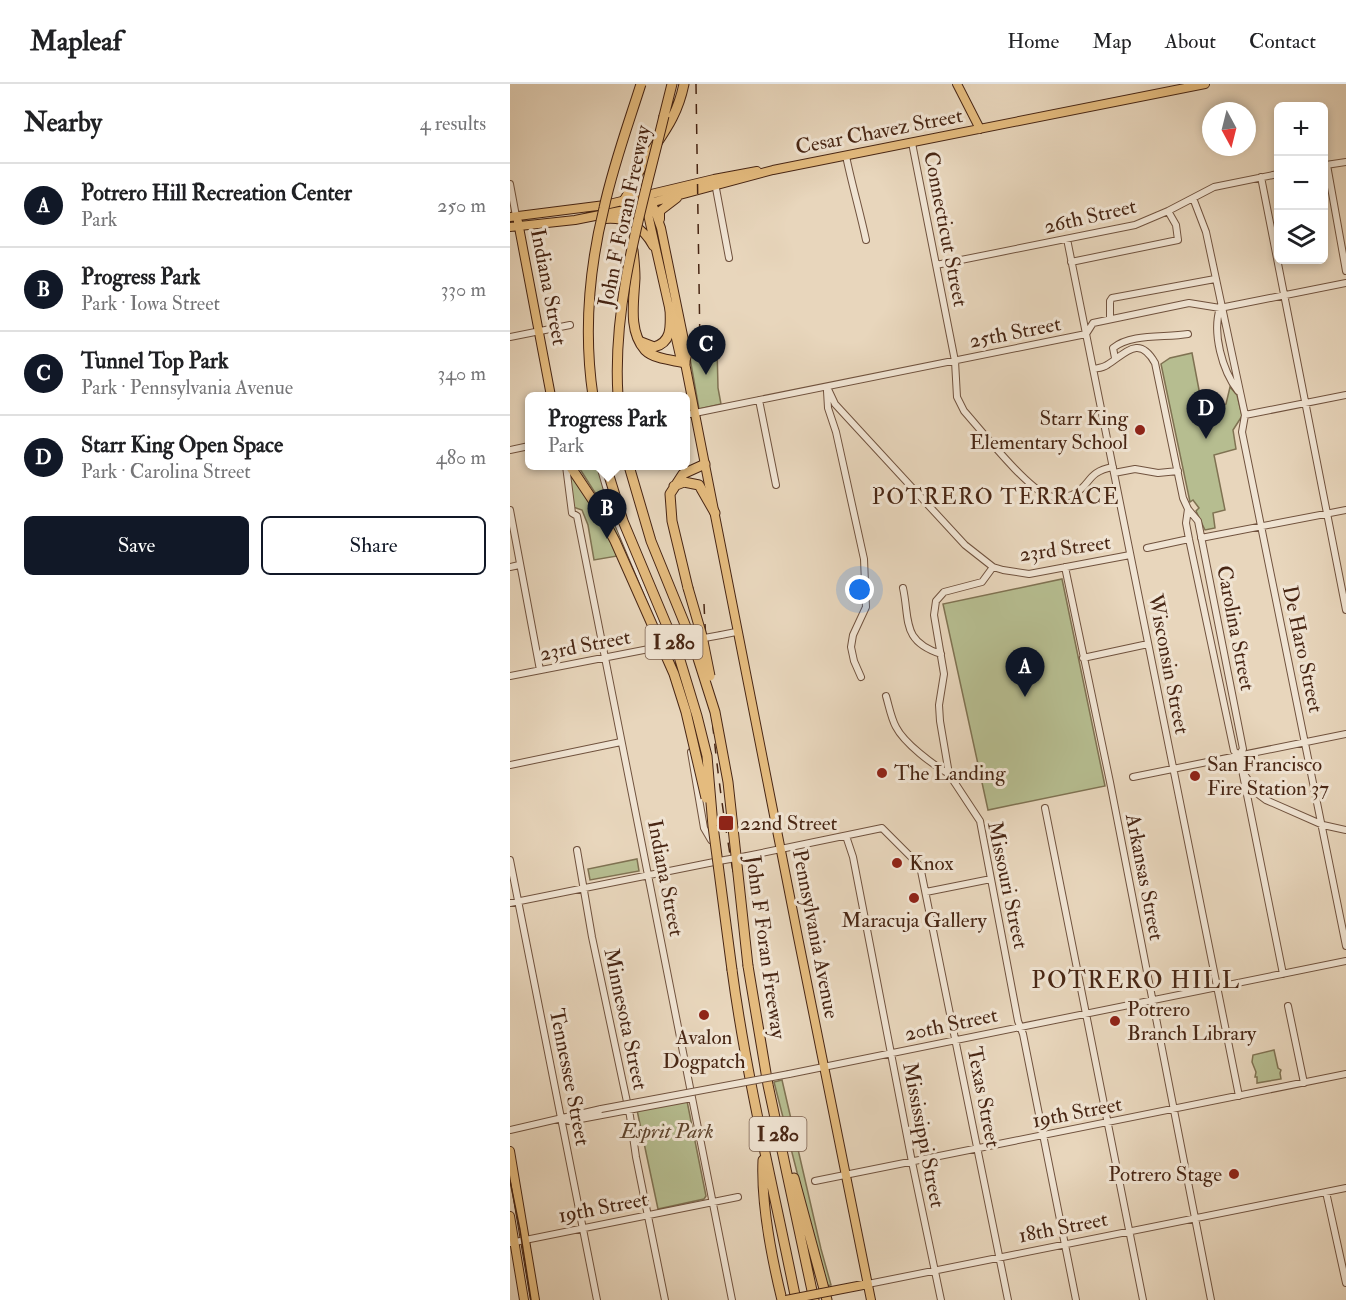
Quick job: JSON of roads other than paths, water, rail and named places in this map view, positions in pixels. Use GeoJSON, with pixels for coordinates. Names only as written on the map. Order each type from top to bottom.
{"type":"FeatureCollection","features":[{"type":"Feature","properties":{"kind":"highway"},"geometry":{"type":"LineString","coordinates":[[593,392],[589,321],[595,253],[608,189],[641,84]]}},
{"type":"Feature","properties":{"kind":"highway","name":"John F Foran Freeway"},"geometry":{"type":"LineString","coordinates":[[618,392],[620,312],[633,244],[672,84]]}},
{"type":"Feature","properties":{"kind":"highway"},"geometry":{"type":"LineString","coordinates":[[623,202],[674,118],[684,84]]}},
{"type":"Feature","properties":{"kind":"highway"},"geometry":{"type":"LineString","coordinates":[[646,161],[644,179],[649,201]]}},
{"type":"Feature","properties":{"kind":"highway"},"geometry":{"type":"LineString","coordinates":[[633,244],[635,275],[633,316],[640,341],[646,351],[654,355],[685,363]]}},
{"type":"Feature","properties":{"kind":"highway"},"geometry":{"type":"LineString","coordinates":[[640,341],[654,347],[663,343],[670,331],[670,306]]}},
{"type":"Feature","properties":{"kind":"highway"},"geometry":{"type":"LineString","coordinates":[[705,464],[683,474],[674,486],[670,500],[672,522],[682,566],[702,636],[720,734]]}},
{"type":"Feature","properties":{"kind":"highway"},"geometry":{"type":"LineString","coordinates":[[572,470],[596,504],[615,541],[674,674],[686,712],[713,826]]}},
{"type":"Feature","properties":{"kind":"highway","name":"I 280"},"geometry":{"type":"LineString","coordinates":[[608,470],[623,521],[672,639],[691,694],[707,756],[713,826],[743,1041],[763,1149],[796,1300]]}},
{"type":"Feature","properties":{"kind":"highway","name":"John F Foran Freeway"},"geometry":{"type":"LineString","coordinates":[[630,470],[651,541],[702,669],[720,734],[728,782],[748,966],[773,1110],[814,1300]]}},
{"type":"Feature","properties":{"kind":"highway"},"geometry":{"type":"LineString","coordinates":[[674,486],[684,482],[699,485],[715,513]]}},
{"type":"Feature","properties":{"kind":"highway"},"geometry":{"type":"LineString","coordinates":[[773,1110],[827,1296]]}},
{"type":"Feature","properties":{"kind":"highway"},"geometry":{"type":"LineString","coordinates":[[763,1149],[762,1174],[773,1257],[784,1300]]}},
{"type":"Feature","properties":{"kind":"main road"},"geometry":{"type":"LineString","coordinates":[[957,84],[980,129]]}},
{"type":"Feature","properties":{"kind":"main road","name":"Cesar Chavez Street"},"geometry":{"type":"LineString","coordinates":[[514,227],[574,220],[747,172],[772,170],[846,156],[1205,84]]}},
{"type":"Feature","properties":{"kind":"main road","name":"Cesar Chavez Street"},"geometry":{"type":"LineString","coordinates":[[513,217],[623,202],[649,201],[683,194],[715,182]]}},
{"type":"Feature","properties":{"kind":"main road"},"geometry":{"type":"LineString","coordinates":[[661,228],[660,210],[683,194]]}},
{"type":"Feature","properties":{"kind":"main road","name":"Pennsylvania Avenue"},"geometry":{"type":"LineString","coordinates":[[649,201],[661,228],[687,355],[685,363],[688,392]]}},
{"type":"Feature","properties":{"kind":"main road","name":"Pennsylvania Avenue"},"geometry":{"type":"LineString","coordinates":[[649,201],[658,258],[680,356],[685,363]]}},
{"type":"Feature","properties":{"kind":"main road","name":"Indiana Street"},"geometry":{"type":"LineString","coordinates":[[513,217],[540,331],[550,392]]}},
{"type":"Feature","properties":{"kind":"main road"},"geometry":{"type":"LineString","coordinates":[[574,220],[613,218],[628,222],[645,233],[658,258]]}},
{"type":"Feature","properties":{"kind":"main road","name":"Pennsylvania Avenue"},"geometry":{"type":"LineString","coordinates":[[690,414],[705,464],[736,632],[871,1300]]}},
{"type":"Feature","properties":{"kind":"main road"},"geometry":{"type":"LineString","coordinates":[[510,1151],[535,1300]]}},
{"type":"Feature","properties":{"kind":"main road"},"geometry":{"type":"LineString","coordinates":[[510,1216],[524,1300]]}},
{"type":"Feature","properties":{"kind":"main road","name":"18th Street"},"geometry":{"type":"LineString","coordinates":[[784,1300],[827,1296],[868,1284]]}},
{"type":"Feature","properties":{"kind":"street","name":"Connecticut Street"},"geometry":{"type":"LineString","coordinates":[[912,142],[955,361],[957,397],[964,411],[1030,484],[1041,492],[1056,497],[1073,494],[1096,472],[1113,470]]}},
{"type":"Feature","properties":{"kind":"street"},"geometry":{"type":"LineString","coordinates":[[846,156],[866,240]]}},
{"type":"Feature","properties":{"kind":"street"},"geometry":{"type":"LineString","coordinates":[[1328,165],[1346,162]]}},
{"type":"Feature","properties":{"kind":"street","name":"26th Street"},"geometry":{"type":"LineString","coordinates":[[936,265],[1142,223],[1214,187],[1274,175]]}},
{"type":"Feature","properties":{"kind":"street"},"geometry":{"type":"LineString","coordinates":[[1260,177],[1346,610]]}},
{"type":"Feature","properties":{"kind":"street"},"geometry":{"type":"LineString","coordinates":[[1328,180],[1346,271]]}},
{"type":"Feature","properties":{"kind":"street"},"geometry":{"type":"LineString","coordinates":[[715,182],[729,258]]}},
{"type":"Feature","properties":{"kind":"street","name":"Indiana Street"},"geometry":{"type":"LineString","coordinates":[[510,184],[513,217]]}},
{"type":"Feature","properties":{"kind":"street","name":"De Haro Street"},"geometry":{"type":"LineString","coordinates":[[1193,198],[1206,232],[1245,415],[1242,432],[1346,946]]}},
{"type":"Feature","properties":{"kind":"street"},"geometry":{"type":"LineString","coordinates":[[1071,262],[1178,240],[1176,225],[1168,211]]}},
{"type":"Feature","properties":{"kind":"street","name":"Wisconsin Street"},"geometry":{"type":"LineString","coordinates":[[1067,239],[1239,1096]]}},
{"type":"Feature","properties":{"kind":"street"},"geometry":{"type":"LineString","coordinates":[[1110,318],[1112,298],[1215,279]]}},
{"type":"Feature","properties":{"kind":"street","name":"25th Street"},"geometry":{"type":"LineString","coordinates":[[690,414],[1086,334],[1093,323],[1110,318],[1189,303],[1221,308],[1346,283]]}},
{"type":"Feature","properties":{"kind":"street","name":"De Haro Street"},"geometry":{"type":"LineString","coordinates":[[1221,308],[1217,317],[1221,359],[1230,380],[1240,394]]}},
{"type":"Feature","properties":{"kind":"street"},"geometry":{"type":"LineString","coordinates":[[510,337],[570,325]]}},
{"type":"Feature","properties":{"kind":"street"},"geometry":{"type":"LineString","coordinates":[[1115,358],[1113,348],[1123,342],[1188,334]]}},
{"type":"Feature","properties":{"kind":"street","name":"Carolina Street"},"geometry":{"type":"LineString","coordinates":[[1093,369],[1105,367],[1126,350],[1138,348],[1147,352],[1154,361],[1183,498],[1188,509],[1198,521],[1243,749],[1239,755],[1241,769],[1283,974]]}},
{"type":"Feature","properties":{"kind":"street"},"geometry":{"type":"LineString","coordinates":[[827,387],[836,404],[949,528],[973,553],[993,567]]}},
{"type":"Feature","properties":{"kind":"street"},"geometry":{"type":"LineString","coordinates":[[827,387],[828,408],[836,432],[864,559],[866,607],[851,646],[861,677]]}},
{"type":"Feature","properties":{"kind":"street"},"geometry":{"type":"LineString","coordinates":[[1245,415],[1346,395]]}},
{"type":"Feature","properties":{"kind":"street"},"geometry":{"type":"LineString","coordinates":[[759,400],[776,485]]}},
{"type":"Feature","properties":{"kind":"street"},"geometry":{"type":"LineString","coordinates":[[510,450],[525,448]]}},
{"type":"Feature","properties":{"kind":"street"},"geometry":{"type":"LineString","coordinates":[[1113,470],[1135,469],[1158,473],[1178,471]]}},
{"type":"Feature","properties":{"kind":"street","name":"Indiana Street"},"geometry":{"type":"LineString","coordinates":[[568,470],[572,513],[577,516],[732,1300]]}},
{"type":"Feature","properties":{"kind":"street"},"geometry":{"type":"LineString","coordinates":[[601,470],[614,514],[669,645],[683,702],[683,720],[704,828],[711,840],[718,862]]}},
{"type":"Feature","properties":{"kind":"street","name":"Carolina Street"},"geometry":{"type":"LineString","coordinates":[[1188,509],[1186,523],[1189,539],[1233,751],[1239,755]]}},
{"type":"Feature","properties":{"kind":"street"},"geometry":{"type":"LineString","coordinates":[[510,510],[540,670]]}},
{"type":"Feature","properties":{"kind":"street"},"geometry":{"type":"LineString","coordinates":[[1201,538],[1346,510]]}},
{"type":"Feature","properties":{"kind":"street"},"geometry":{"type":"LineString","coordinates":[[1147,548],[1189,539]]}},
{"type":"Feature","properties":{"kind":"street","name":"23rd Street"},"geometry":{"type":"LineString","coordinates":[[944,592],[982,582],[993,567],[1029,574],[1130,555]]}},
{"type":"Feature","properties":{"kind":"street"},"geometry":{"type":"LineString","coordinates":[[510,567],[519,565]]}},
{"type":"Feature","properties":{"kind":"street","name":"Arkansas Street"},"geometry":{"type":"LineString","coordinates":[[1065,567],[1110,782],[1211,1300]]}},
{"type":"Feature","properties":{"kind":"street"},"geometry":{"type":"LineString","coordinates":[[903,588],[909,632],[931,651],[941,654]]}},
{"type":"Feature","properties":{"kind":"street","name":"Missouri Street"},"geometry":{"type":"LineString","coordinates":[[944,592],[936,601],[934,608],[944,674],[939,705],[949,774],[980,821],[1076,1300]]}},
{"type":"Feature","properties":{"kind":"street","name":"23rd Street"},"geometry":{"type":"LineString","coordinates":[[510,676],[736,632]]}},
{"type":"Feature","properties":{"kind":"street"},"geometry":{"type":"LineString","coordinates":[[1083,658],[1148,644]]}},
{"type":"Feature","properties":{"kind":"street"},"geometry":{"type":"LineString","coordinates":[[886,696],[900,734],[915,749],[949,774]]}},
{"type":"Feature","properties":{"kind":"street"},"geometry":{"type":"LineString","coordinates":[[1133,777],[1346,734]]}},
{"type":"Feature","properties":{"kind":"street"},"geometry":{"type":"LineString","coordinates":[[510,765],[621,742]]}},
{"type":"Feature","properties":{"kind":"street"},"geometry":{"type":"LineString","coordinates":[[1241,769],[1261,796],[1323,825],[1346,830]]}},
{"type":"Feature","properties":{"kind":"street"},"geometry":{"type":"LineString","coordinates":[[1045,808],[1143,1300]]}},
{"type":"Feature","properties":{"kind":"street","name":"Texas Street"},"geometry":{"type":"LineString","coordinates":[[846,836],[882,828],[920,866],[1008,1300]]}},
{"type":"Feature","properties":{"kind":"street"},"geometry":{"type":"LineString","coordinates":[[510,903],[846,836]]}},
{"type":"Feature","properties":{"kind":"street","name":"Mississippi Street"},"geometry":{"type":"LineString","coordinates":[[846,836],[941,1300]]}},
{"type":"Feature","properties":{"kind":"street","name":"Minnesota Street"},"geometry":{"type":"LineString","coordinates":[[577,850],[592,937],[665,1300]]}},
{"type":"Feature","properties":{"kind":"street","name":"Tennessee Street"},"geometry":{"type":"LineString","coordinates":[[510,860],[597,1300]]}},
{"type":"Feature","properties":{"kind":"street"},"geometry":{"type":"LineString","coordinates":[[926,892],[991,879]]}},
{"type":"Feature","properties":{"kind":"street","name":"20th Street"},"geometry":{"type":"LineString","coordinates":[[510,1130],[601,1109],[825,1067],[1346,961]]}},
{"type":"Feature","properties":{"kind":"street"},"geometry":{"type":"LineString","coordinates":[[1288,1006],[1304,1083]]}},
{"type":"Feature","properties":{"kind":"street","name":"19th Street"},"geometry":{"type":"LineString","coordinates":[[815,1181],[1346,1074]]}},
{"type":"Feature","properties":{"kind":"street","name":"20th Street"},"geometry":{"type":"LineString","coordinates":[[562,1119],[570,1121],[692,1098]]}},
{"type":"Feature","properties":{"kind":"street","name":"18th Street"},"geometry":{"type":"LineString","coordinates":[[868,1284],[1346,1188]]}},
{"type":"Feature","properties":{"kind":"street"},"geometry":{"type":"LineString","coordinates":[[1326,1192],[1346,1282]]}},
{"type":"Feature","properties":{"kind":"street","name":"19th Street"},"geometry":{"type":"LineString","coordinates":[[513,1242],[738,1197]]}},
{"type":"Feature","properties":{"kind":"tram line"},"geometry":{"type":"LineString","coordinates":[[510,1181],[531,1300]]}},
{"type":"Feature","properties":{"kind":"railway"},"geometry":{"type":"LineString","coordinates":[[696,84],[700,347]]}},
{"type":"Feature","properties":{"kind":"railway"},"geometry":{"type":"LineString","coordinates":[[704,604],[717,765],[728,844],[743,923]]}},
{"type":"Feature","properties":{"kind":"place","name":"Tunnel Top Park"},"geometry":{"type":"Point","coordinates":[706,375]}},
{"type":"Feature","properties":{"kind":"place","name":"Starr King Elementary School"},"geometry":{"type":"Point","coordinates":[1140,430]}},
{"type":"Feature","properties":{"kind":"place","name":"Starr King Open Space"},"geometry":{"type":"Point","coordinates":[1206,439]}},
{"type":"Feature","properties":{"kind":"place","name":"Progress Park"},"geometry":{"type":"Point","coordinates":[607,539]}},
{"type":"Feature","properties":{"kind":"place","name":"Potrero Hill Recreation Center"},"geometry":{"type":"Point","coordinates":[1025,697]}},
{"type":"Feature","properties":{"kind":"place","name":"The Landing"},"geometry":{"type":"Point","coordinates":[882,773]}},
{"type":"Feature","properties":{"kind":"place","name":"San Francisco Fire Station 37"},"geometry":{"type":"Point","coordinates":[1195,776]}},
{"type":"Feature","properties":{"kind":"place","name":"22nd Street"},"geometry":{"type":"Point","coordinates":[726,823]}},
{"type":"Feature","properties":{"kind":"place","name":"Knox"},"geometry":{"type":"Point","coordinates":[897,863]}},
{"type":"Feature","properties":{"kind":"place","name":"Maracuja Gallery"},"geometry":{"type":"Point","coordinates":[914,898]}},
{"type":"Feature","properties":{"kind":"place","name":"Avalon Dogpatch"},"geometry":{"type":"Point","coordinates":[704,1015]}},
{"type":"Feature","properties":{"kind":"place","name":"Potrero Branch Library"},"geometry":{"type":"Point","coordinates":[1115,1021]}},
{"type":"Feature","properties":{"kind":"place","name":"Potrero Stage"},"geometry":{"type":"Point","coordinates":[1234,1174]}},
{"type":"Feature","properties":{"kind":"district","name":"POTRERO TERRACE"},"geometry":{"type":"Point","coordinates":[996,496]}},
{"type":"Feature","properties":{"kind":"district","name":"POTRERO HILL"},"geometry":{"type":"Point","coordinates":[1136,980]}},
{"type":"Feature","properties":{"kind":"park label","name":"Esprit Park"},"geometry":{"type":"Point","coordinates":[667,1131]}}]}
